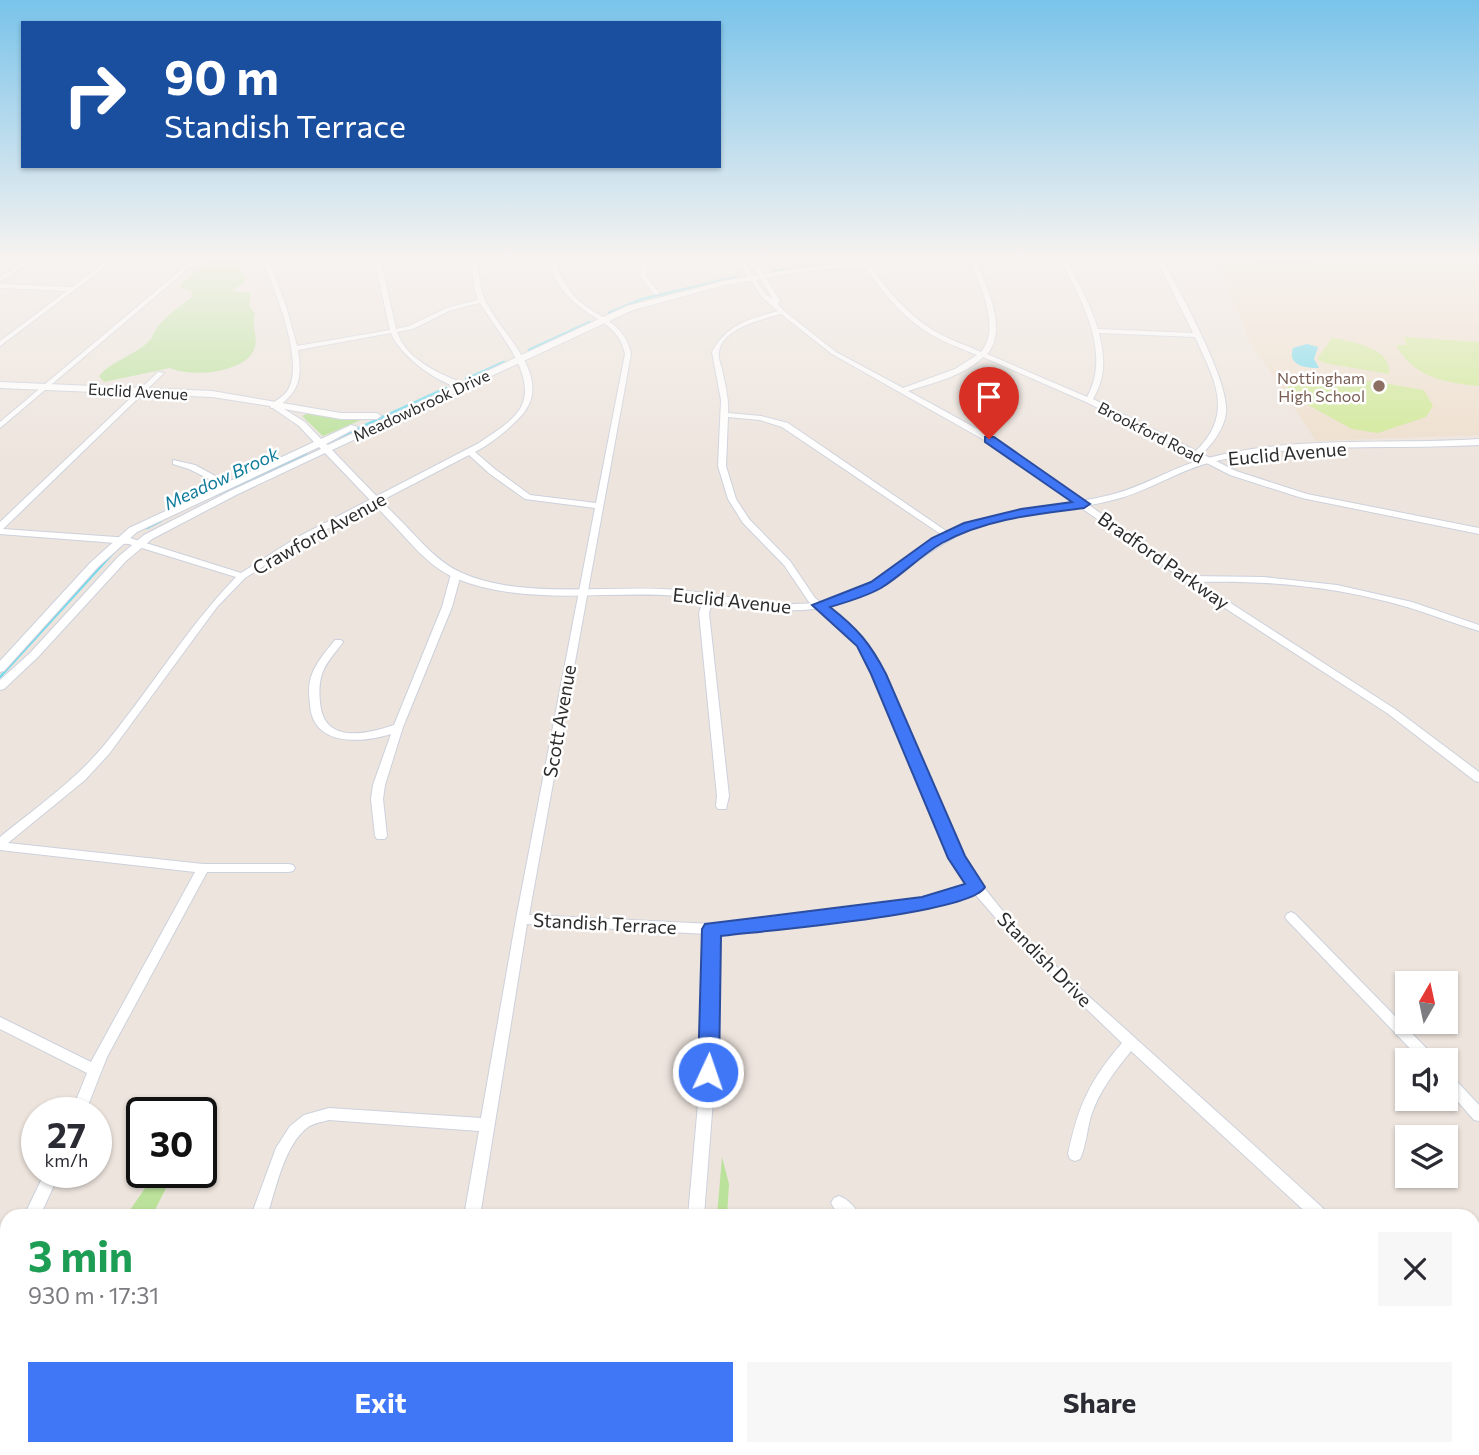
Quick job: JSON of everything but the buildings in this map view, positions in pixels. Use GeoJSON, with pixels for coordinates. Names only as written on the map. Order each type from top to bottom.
{"type":"FeatureCollection","features":[{"type":"Feature","properties":{"kind":"street"},"geometry":{"type":"LineString","coordinates":[[0,344],[24,326]]}},
{"type":"Feature","properties":{"kind":"street"},"geometry":{"type":"LineString","coordinates":[[0,426],[119,326]]}},
{"type":"Feature","properties":{"kind":"street"},"geometry":{"type":"LineString","coordinates":[[274,406],[291,391],[296,374],[295,348],[288,326]]}},
{"type":"Feature","properties":{"kind":"street"},"geometry":{"type":"LineString","coordinates":[[393,326],[401,348],[412,360],[457,384]]}},
{"type":"Feature","properties":{"kind":"street"},"geometry":{"type":"LineString","coordinates":[[295,348],[418,326]]}},
{"type":"Feature","properties":{"kind":"street","name":"Crawford Avenue"},"geometry":{"type":"LineString","coordinates":[[0,844],[81,777],[106,751],[215,604],[242,576],[299,540],[500,434],[521,412],[528,397],[530,378],[498,326]]}},
{"type":"Feature","properties":{"kind":"street","name":"Meadowbrook Drive"},"geometry":{"type":"LineString","coordinates":[[0,686],[34,655],[98,582],[140,543],[179,519],[323,446],[583,326]]}},
{"type":"Feature","properties":{"kind":"street","name":"Scott Avenue"},"geometry":{"type":"LineString","coordinates":[[473,1209],[522,919],[628,350],[621,333],[611,326]]}},
{"type":"Feature","properties":{"kind":"street","name":"Standish Drive"},"geometry":{"type":"LineString","coordinates":[[738,326],[725,335],[717,346],[715,364],[725,400],[722,466],[732,499],[746,521],[787,563],[812,600],[850,630],[863,645],[879,674],[957,858],[976,887],[1020,937],[1313,1209]]}},
{"type":"Feature","properties":{"kind":"street","name":"Bradford Parkway"},"geometry":{"type":"LineString","coordinates":[[800,326],[834,353],[989,439],[1189,579],[1391,711],[1479,778]]}},
{"type":"Feature","properties":{"kind":"street","name":"Brookford Road"},"geometry":{"type":"LineString","coordinates":[[920,326],[1088,400],[1233,473],[1289,492],[1479,531]]}},
{"type":"Feature","properties":{"kind":"street"},"geometry":{"type":"LineString","coordinates":[[902,391],[971,365],[984,356],[990,348],[993,326]]}},
{"type":"Feature","properties":{"kind":"street"},"geometry":{"type":"LineString","coordinates":[[1088,400],[1094,394],[1101,375],[1101,356],[1092,326]]}},
{"type":"Feature","properties":{"kind":"street"},"geometry":{"type":"LineString","coordinates":[[1192,326],[1217,384],[1223,410],[1220,422],[1201,458]]}},
{"type":"Feature","properties":{"kind":"street"},"geometry":{"type":"LineString","coordinates":[[1094,331],[1196,335]]}},
{"type":"Feature","properties":{"kind":"street"},"geometry":{"type":"LineString","coordinates":[[0,529],[160,373]]}},
{"type":"Feature","properties":{"kind":"street","name":"Euclid Avenue"},"geometry":{"type":"LineString","coordinates":[[0,384],[224,395],[341,416],[377,416]]}},
{"type":"Feature","properties":{"kind":"street","name":"Meadowbrook Drive"},"geometry":{"type":"LineString","coordinates":[[0,668],[121,539],[153,520],[228,485],[323,446],[377,416],[457,384]]}},
{"type":"Feature","properties":{"kind":"street","name":"Euclid Avenue"},"geometry":{"type":"LineString","coordinates":[[274,406],[302,424],[434,561],[456,574],[478,582],[517,589],[677,593],[778,608],[819,605],[850,597],[876,585],[948,535],[992,518],[1084,504],[1129,493],[1201,458],[1300,448],[1477,443]]}},
{"type":"Feature","properties":{"kind":"street"},"geometry":{"type":"LineString","coordinates":[[725,415],[761,418],[785,425],[948,535]]}},
{"type":"Feature","properties":{"kind":"street"},"geometry":{"type":"LineString","coordinates":[[470,452],[528,497],[598,506]]}},
{"type":"Feature","properties":{"kind":"street"},"geometry":{"type":"LineString","coordinates":[[176,462],[228,485]]}},
{"type":"Feature","properties":{"kind":"street"},"geometry":{"type":"LineString","coordinates":[[0,529],[121,539],[242,576]]}},
{"type":"Feature","properties":{"kind":"street"},"geometry":{"type":"LineString","coordinates":[[381,836],[377,799],[379,785],[398,727],[447,607],[456,574]]}},
{"type":"Feature","properties":{"kind":"street"},"geometry":{"type":"LineString","coordinates":[[1189,579],[1269,580],[1369,593],[1415,605],[1479,628]]}},
{"type":"Feature","properties":{"kind":"street"},"geometry":{"type":"LineString","coordinates":[[709,597],[704,613],[722,806]]}},
{"type":"Feature","properties":{"kind":"street"},"geometry":{"type":"LineString","coordinates":[[338,642],[315,680],[313,706],[320,726],[351,737],[372,735],[398,727]]}},
{"type":"Feature","properties":{"kind":"street"},"geometry":{"type":"LineString","coordinates":[[0,844],[203,867],[289,868]]}},
{"type":"Feature","properties":{"kind":"street"},"geometry":{"type":"LineString","coordinates":[[84,1097],[94,1070],[203,867]]}},
{"type":"Feature","properties":{"kind":"street","name":"Standish Terrace"},"geometry":{"type":"LineString","coordinates":[[522,919],[712,929],[922,904],[959,896],[976,887]]}},
{"type":"Feature","properties":{"kind":"street"},"geometry":{"type":"LineString","coordinates":[[1291,917],[1417,1048]]}},
{"type":"Feature","properties":{"kind":"street"},"geometry":{"type":"LineString","coordinates":[[697,1209],[710,1048],[712,929]]}},
{"type":"Feature","properties":{"kind":"street"},"geometry":{"type":"LineString","coordinates":[[0,1023],[94,1070]]}},
{"type":"Feature","properties":{"kind":"street"},"geometry":{"type":"LineString","coordinates":[[1075,1154],[1087,1101],[1099,1079],[1131,1042]]}},
{"type":"Feature","properties":{"kind":"street"},"geometry":{"type":"LineString","coordinates":[[1458,1092],[1479,1115]]}},
{"type":"Feature","properties":{"kind":"street"},"geometry":{"type":"LineString","coordinates":[[262,1209],[286,1144],[294,1131],[306,1121],[329,1114],[488,1125]]}},
{"type":"Feature","properties":{"kind":"street"},"geometry":{"type":"LineString","coordinates":[[35,1209],[45,1188]]}},
{"type":"Feature","properties":{"kind":"street"},"geometry":{"type":"LineString","coordinates":[[839,1203],[845,1209]]}},
{"type":"Feature","properties":{"kind":"shaded area"},"geometry":{"type":"Polygon","coordinates":[[[1243,326],[1479,326],[1479,435],[1316,441],[1247,337],[1243,326]]]}},
{"type":"Feature","properties":{"kind":"green space"},"geometry":{"type":"Polygon","coordinates":[[[159,326],[254,326],[256,343],[250,356],[231,368],[191,373],[170,368],[104,382],[99,376],[143,346],[159,326]]]}},
{"type":"Feature","properties":{"kind":"green space"},"geometry":{"type":"Polygon","coordinates":[[[1404,337],[1479,342],[1479,386],[1442,380],[1421,371],[1403,356],[1396,345],[1406,345],[1404,337]]]}},
{"type":"Feature","properties":{"kind":"green space"},"geometry":{"type":"Polygon","coordinates":[[[1332,338],[1369,347],[1377,352],[1388,365],[1389,374],[1324,363],[1317,359],[1332,338]]]}},
{"type":"Feature","properties":{"kind":"green space"},"geometry":{"type":"Polygon","coordinates":[[[1353,378],[1424,390],[1433,406],[1426,417],[1378,433],[1352,429],[1286,393],[1287,387],[1314,380],[1353,378]]]}},
{"type":"Feature","properties":{"kind":"green space"},"geometry":{"type":"Polygon","coordinates":[[[309,413],[361,420],[323,436],[302,416],[309,413]]]}},
{"type":"Feature","properties":{"kind":"green space"},"geometry":{"type":"Polygon","coordinates":[[[722,1157],[729,1184],[727,1209],[718,1209],[722,1157]]]}},
{"type":"Feature","properties":{"kind":"green space"},"geometry":{"type":"Polygon","coordinates":[[[145,1188],[166,1188],[156,1209],[131,1209],[145,1188]]]}},
{"type":"Feature","properties":{"kind":"water"},"geometry":{"type":"Polygon","coordinates":[[[1307,344],[1318,347],[1314,359],[1319,368],[1299,365],[1293,359],[1293,348],[1307,344]]]}},
{"type":"Feature","properties":{"kind":"waterway","name":"Meadow Brook"},"geometry":{"type":"LineString","coordinates":[[529,350],[582,326]]}},
{"type":"Feature","properties":{"kind":"waterway","name":"Meadow Brook"},"geometry":{"type":"LineString","coordinates":[[466,379],[504,362]]}},
{"type":"Feature","properties":{"kind":"waterway","name":"Meadow Brook"},"geometry":{"type":"LineString","coordinates":[[335,439],[446,388]]}},
{"type":"Feature","properties":{"kind":"waterway","name":"Meadow Brook"},"geometry":{"type":"LineString","coordinates":[[215,495],[306,454]]}},
{"type":"Feature","properties":{"kind":"waterway","name":"Meadow Brook"},"geometry":{"type":"LineString","coordinates":[[147,528],[161,521]]}},
{"type":"Feature","properties":{"kind":"waterway","name":"Meadow Brook"},"geometry":{"type":"LineString","coordinates":[[0,677],[114,552]]}},
{"type":"Feature","properties":{"kind":"place","name":"Nottingham High School"},"geometry":{"type":"Point","coordinates":[1379,386]}},
{"type":"Feature","properties":{"kind":"route"},"geometry":{"type":"LineString","coordinates":[[708,1072],[712,929],[922,904],[959,896],[976,887],[946,835],[879,674],[863,645],[850,630],[819,605],[836,602],[876,585],[937,541],[968,526],[1021,512],[1084,504],[989,439]]}}]}
